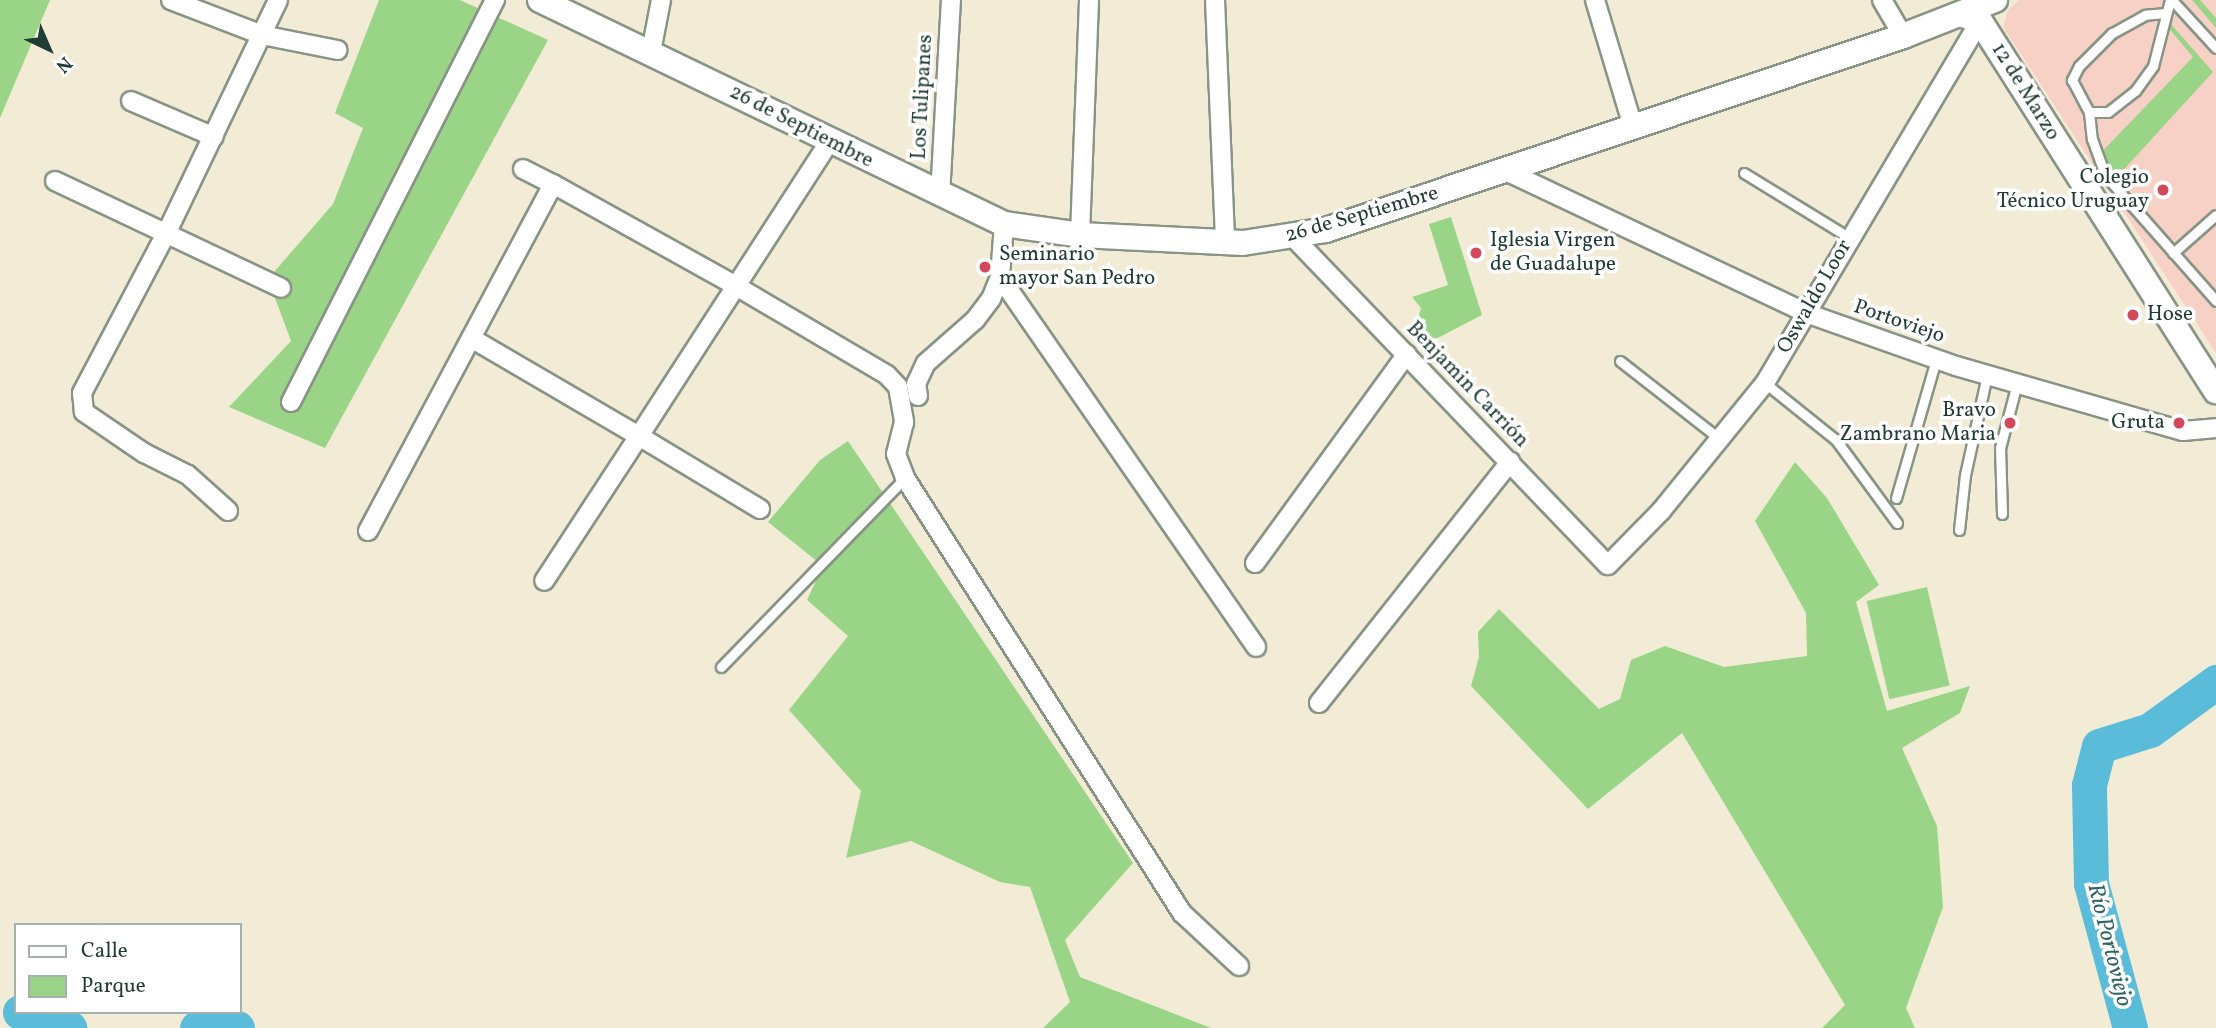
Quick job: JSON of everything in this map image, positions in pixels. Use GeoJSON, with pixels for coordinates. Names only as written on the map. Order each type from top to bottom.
{"type":"FeatureCollection","features":[{"type":"Feature","properties":{"kind":"street"},"geometry":{"type":"LineString","coordinates":[[171,0],[262,36],[338,50]]}},
{"type":"Feature","properties":{"kind":"street"},"geometry":{"type":"LineString","coordinates":[[228,511],[188,475],[144,453],[84,412],[82,393],[214,138],[278,0]]}},
{"type":"Feature","properties":{"kind":"street"},"geometry":{"type":"LineString","coordinates":[[291,402],[495,0]]}},
{"type":"Feature","properties":{"kind":"street","name":"26 de Septiembre"},"geometry":{"type":"LineString","coordinates":[[540,0],[651,52],[940,196],[1004,224],[1080,235],[1224,242],[1294,238],[1506,171],[1982,10]]}},
{"type":"Feature","properties":{"kind":"street"},"geometry":{"type":"LineString","coordinates":[[651,52],[661,0]]}},
{"type":"Feature","properties":{"kind":"street","name":"Los Tulipanes"},"geometry":{"type":"LineString","coordinates":[[940,196],[951,0]]}},
{"type":"Feature","properties":{"kind":"street"},"geometry":{"type":"LineString","coordinates":[[1080,235],[1089,0]]}},
{"type":"Feature","properties":{"kind":"street"},"geometry":{"type":"LineString","coordinates":[[1214,0],[1224,242]]}},
{"type":"Feature","properties":{"kind":"street"},"geometry":{"type":"LineString","coordinates":[[1595,0],[1633,127]]}},
{"type":"Feature","properties":{"kind":"street"},"geometry":{"type":"LineString","coordinates":[[1882,0],[1902,36]]}},
{"type":"Feature","properties":{"kind":"street","name":"Oswaldo Loor"},"geometry":{"type":"LineString","coordinates":[[1608,565],[1722,440],[1765,383],[1982,10]]}},
{"type":"Feature","properties":{"kind":"street","name":"12 de Marzo"},"geometry":{"type":"LineString","coordinates":[[1982,10],[2216,391]]}},
{"type":"Feature","properties":{"kind":"street"},"geometry":{"type":"LineString","coordinates":[[131,101],[214,138]]}},
{"type":"Feature","properties":{"kind":"street"},"geometry":{"type":"LineString","coordinates":[[544,581],[830,142]]}},
{"type":"Feature","properties":{"kind":"street"},"geometry":{"type":"LineString","coordinates":[[523,169],[736,286],[892,381],[904,405],[896,454],[905,478],[1182,913],[1239,966]]}},
{"type":"Feature","properties":{"kind":"street","name":"Portoviejo"},"geometry":{"type":"LineString","coordinates":[[1506,171],[1806,313],[1936,359],[2183,431],[2216,428]]}},
{"type":"Feature","properties":{"kind":"street"},"geometry":{"type":"LineString","coordinates":[[55,181],[281,288]]}},
{"type":"Feature","properties":{"kind":"street"},"geometry":{"type":"LineString","coordinates":[[368,531],[553,184]]}},
{"type":"Feature","properties":{"kind":"street"},"geometry":{"type":"LineString","coordinates":[[918,396],[919,372],[975,320],[1000,277],[1004,224]]}},
{"type":"Feature","properties":{"kind":"street","name":"Benjamin Carrión"},"geometry":{"type":"LineString","coordinates":[[1294,238],[1608,565]]}},
{"type":"Feature","properties":{"kind":"street"},"geometry":{"type":"LineString","coordinates":[[1000,277],[1256,647]]}},
{"type":"Feature","properties":{"kind":"street"},"geometry":{"type":"LineString","coordinates":[[471,338],[760,509]]}},
{"type":"Feature","properties":{"kind":"street"},"geometry":{"type":"LineString","coordinates":[[1255,563],[1407,354]]}},
{"type":"Feature","properties":{"kind":"street"},"geometry":{"type":"LineString","coordinates":[[1320,703],[1510,462]]}},
{"type":"Feature","properties":{"kind":"lane"},"geometry":{"type":"LineString","coordinates":[[2090,112],[2108,112],[2135,91],[2153,66],[2171,0],[2216,48]]}},
{"type":"Feature","properties":{"kind":"lane"},"geometry":{"type":"LineString","coordinates":[[2166,13],[2145,15],[2112,33],[2079,65],[2072,80],[2090,112],[2092,139],[2105,175],[2216,301]]}},
{"type":"Feature","properties":{"kind":"lane"},"geometry":{"type":"LineString","coordinates":[[1744,173],[1850,238]]}},
{"type":"Feature","properties":{"kind":"lane"},"geometry":{"type":"LineString","coordinates":[[2173,253],[2216,215]]}},
{"type":"Feature","properties":{"kind":"lane"},"geometry":{"type":"LineString","coordinates":[[1896,498],[1936,359]]}},
{"type":"Feature","properties":{"kind":"lane"},"geometry":{"type":"LineString","coordinates":[[1620,362],[1722,440]]}},
{"type":"Feature","properties":{"kind":"lane"},"geometry":{"type":"LineString","coordinates":[[1959,530],[1965,475],[1987,374]]}},
{"type":"Feature","properties":{"kind":"lane"},"geometry":{"type":"LineString","coordinates":[[1765,383],[1836,440],[1897,523]]}},
{"type":"Feature","properties":{"kind":"lane"},"geometry":{"type":"LineString","coordinates":[[2002,514],[2000,448],[2017,383]]}},
{"type":"Feature","properties":{"kind":"lane"},"geometry":{"type":"LineString","coordinates":[[721,667],[905,478]]}},
{"type":"Feature","properties":{"kind":"shaded area","name":"Colegio Técnico Uruguay"},"geometry":{"type":"Polygon","coordinates":[[[2019,0],[2216,0],[2216,353],[2003,27],[2008,10],[2019,0]]]}},
{"type":"Feature","properties":{"kind":"green space"},"geometry":{"type":"Polygon","coordinates":[[[0,0],[50,0],[0,118],[0,0]]]}},
{"type":"Feature","properties":{"kind":"green space"},"geometry":{"type":"Polygon","coordinates":[[[379,0],[460,0],[548,40],[325,448],[229,407],[291,341],[268,279],[333,204],[363,128],[335,113],[379,0]]]}},
{"type":"Feature","properties":{"kind":"green space"},"geometry":{"type":"Polygon","coordinates":[[[2192,0],[2200,0],[2216,18],[2216,28],[2192,0]]]}},
{"type":"Feature","properties":{"kind":"green space"},"geometry":{"type":"Polygon","coordinates":[[[2170,23],[2213,72],[2117,177],[2092,162],[2193,57],[2166,25],[2170,23]]]}},
{"type":"Feature","properties":{"kind":"green space"},"geometry":{"type":"Polygon","coordinates":[[[1451,217],[1482,315],[1430,342],[1415,328],[1421,308],[1412,297],[1448,285],[1429,224],[1451,217]]]}},
{"type":"Feature","properties":{"kind":"green space"},"geometry":{"type":"Polygon","coordinates":[[[848,441],[1133,863],[1065,940],[1080,977],[1211,1028],[1043,1028],[1070,1002],[1030,887],[1000,882],[911,841],[846,858],[861,791],[789,710],[848,636],[807,600],[823,566],[768,522],[820,460],[848,441]]]}},
{"type":"Feature","properties":{"kind":"green space"},"geometry":{"type":"Polygon","coordinates":[[[1795,462],[1827,498],[1879,585],[1856,602],[1887,711],[1970,686],[1960,713],[1902,748],[1937,826],[1943,907],[1906,1008],[1915,1028],[1822,1028],[1845,1005],[1682,733],[1588,809],[1471,686],[1479,657],[1478,632],[1499,609],[1599,709],[1620,699],[1631,660],[1665,646],[1724,667],[1807,656],[1806,613],[1755,521],[1795,462]]]}},
{"type":"Feature","properties":{"kind":"green space"},"geometry":{"type":"Polygon","coordinates":[[[1927,587],[1950,685],[1889,699],[1867,601],[1927,587]]]}},
{"type":"Feature","properties":{"kind":"waterway","name":"Río Portoviejo"},"geometry":{"type":"LineString","coordinates":[[2130,1028],[2091,883],[2089,785],[2099,746],[2150,730],[2216,682]]}},
{"type":"Feature","properties":{"kind":"waterway","name":"Río Portoviejo"},"geometry":{"type":"LineString","coordinates":[[26,1014],[69,1028]]}},
{"type":"Feature","properties":{"kind":"waterway","name":"Río Portoviejo"},"geometry":{"type":"LineString","coordinates":[[197,1028],[237,1028]]}},
{"type":"Feature","properties":{"kind":"place","name":"Colegio Técnico Uruguay"},"geometry":{"type":"Point","coordinates":[2163,190]}},
{"type":"Feature","properties":{"kind":"place","name":"Iglesia Virgen de Guadalupe"},"geometry":{"type":"Point","coordinates":[1476,253]}},
{"type":"Feature","properties":{"kind":"place","name":"Seminario mayor San Pedro"},"geometry":{"type":"Point","coordinates":[985,267]}},
{"type":"Feature","properties":{"kind":"place","name":"Hose"},"geometry":{"type":"Point","coordinates":[2133,315]}},
{"type":"Feature","properties":{"kind":"place","name":"Bravo Zambrano Maria"},"geometry":{"type":"Point","coordinates":[2010,423]}},
{"type":"Feature","properties":{"kind":"place","name":"Gruta"},"geometry":{"type":"Point","coordinates":[2179,423]}}]}
